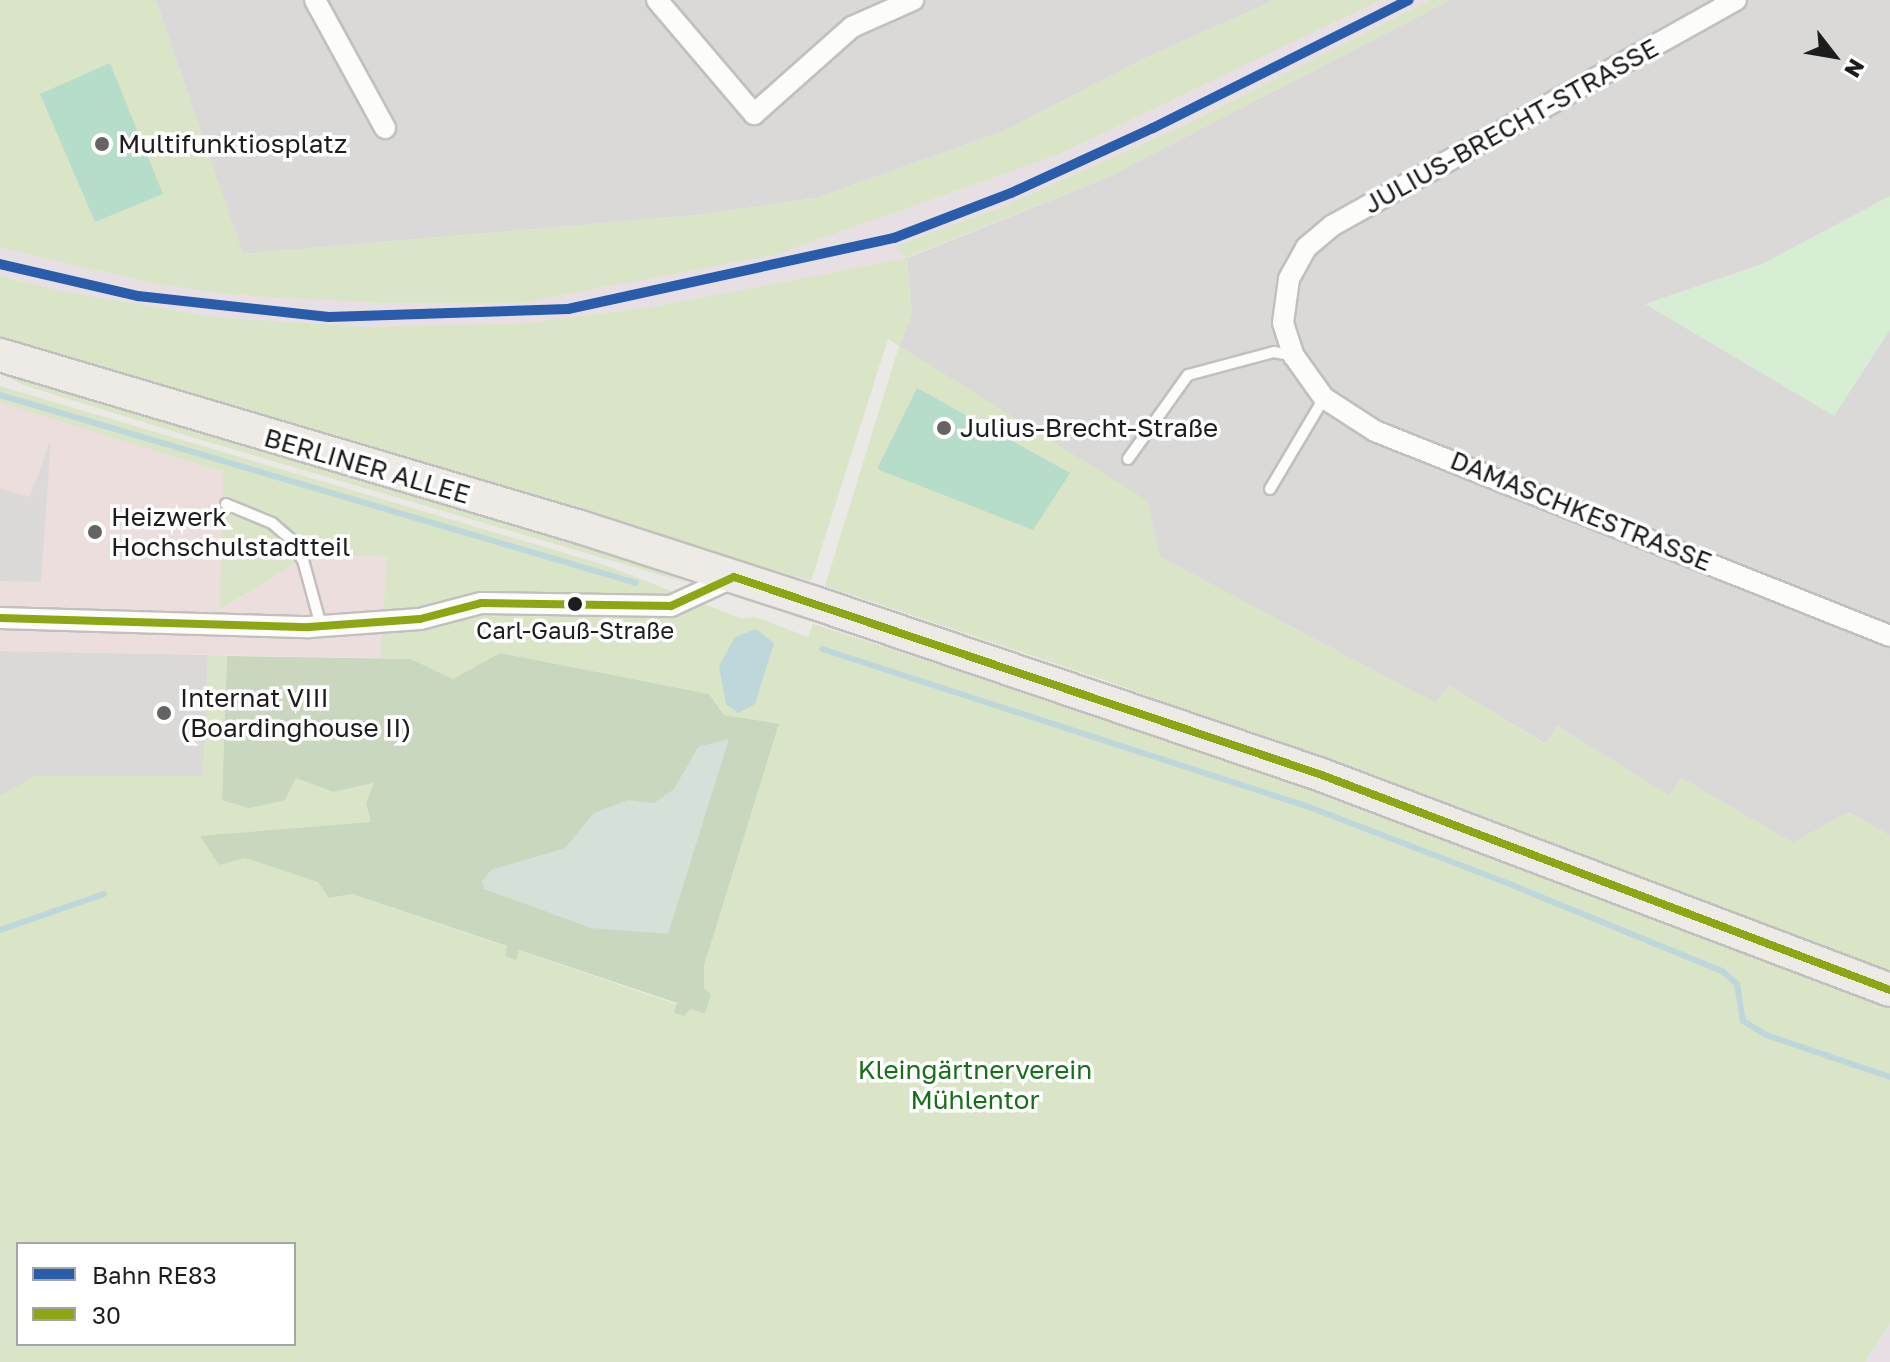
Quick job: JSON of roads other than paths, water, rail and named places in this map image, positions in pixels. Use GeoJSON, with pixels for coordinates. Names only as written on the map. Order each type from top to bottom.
{"type":"FeatureCollection","features":[{"type":"Feature","properties":{"kind":"main road","name":"BERLINER ALLEE"},"geometry":{"type":"LineString","coordinates":[[0,355],[734,577],[1319,774],[1890,990]]}},
{"type":"Feature","properties":{"kind":"street"},"geometry":{"type":"LineString","coordinates":[[315,0],[385,128]]}},
{"type":"Feature","properties":{"kind":"street"},"geometry":{"type":"LineString","coordinates":[[657,0],[754,114],[852,27],[913,0]]}},
{"type":"Feature","properties":{"kind":"street","name":"JULIUS-BRECHT-STRASSE"},"geometry":{"type":"LineString","coordinates":[[1294,356],[1283,323],[1289,279],[1306,248],[1333,225],[1736,0]]}},
{"type":"Feature","properties":{"kind":"street","name":"DAMASCHKESTRASSE"},"geometry":{"type":"LineString","coordinates":[[1294,356],[1324,398],[1375,431],[1890,636]]}},
{"type":"Feature","properties":{"kind":"street"},"geometry":{"type":"LineString","coordinates":[[0,618],[321,626],[420,619],[481,603],[671,606],[734,577]]}},
{"type":"Feature","properties":{"kind":"lane"},"geometry":{"type":"LineString","coordinates":[[1128,459],[1188,375],[1274,352],[1294,356]]}},
{"type":"Feature","properties":{"kind":"lane"},"geometry":{"type":"LineString","coordinates":[[1270,489],[1324,398]]}},
{"type":"Feature","properties":{"kind":"lane"},"geometry":{"type":"LineString","coordinates":[[226,504],[272,523],[289,538],[303,560],[321,626]]}},
{"type":"Feature","properties":{"kind":"water"},"geometry":{"type":"Polygon","coordinates":[[[756,629],[774,643],[755,704],[738,713],[726,704],[719,666],[735,637],[756,629]]]}},
{"type":"Feature","properties":{"kind":"waterway"},"geometry":{"type":"LineString","coordinates":[[0,395],[636,583]]}},
{"type":"Feature","properties":{"kind":"waterway"},"geometry":{"type":"LineString","coordinates":[[822,649],[1309,807],[1512,885],[1722,971],[1737,984],[1743,1021],[1766,1035],[1890,1077]]}},
{"type":"Feature","properties":{"kind":"waterway"},"geometry":{"type":"LineString","coordinates":[[0,930],[104,894]]}},
{"type":"Feature","properties":{"kind":"rail line","name":"RE83"},"geometry":{"type":"LineString","coordinates":[[0,264],[138,296],[329,317],[568,309],[894,238],[1011,193],[1153,128],[1409,0]]}},
{"type":"Feature","properties":{"kind":"place","name":"Multifunktiosplatz"},"geometry":{"type":"Point","coordinates":[102,144]}},
{"type":"Feature","properties":{"kind":"place","name":"Julius-Brecht-Straße"},"geometry":{"type":"Point","coordinates":[944,428]}},
{"type":"Feature","properties":{"kind":"place","name":"Heizwerk Hochschulstadtteil"},"geometry":{"type":"Point","coordinates":[95,532]}},
{"type":"Feature","properties":{"kind":"place","name":"Carl-Gauß-Straße"},"geometry":{"type":"Point","coordinates":[575,604]}},
{"type":"Feature","properties":{"kind":"place","name":"Internat VIII (Boardinghouse II)"},"geometry":{"type":"Point","coordinates":[164,713]}},
{"type":"Feature","properties":{"kind":"park label","name":"Kleingärtnerverein Mühlentor"},"geometry":{"type":"Point","coordinates":[975,1085]}}]}
